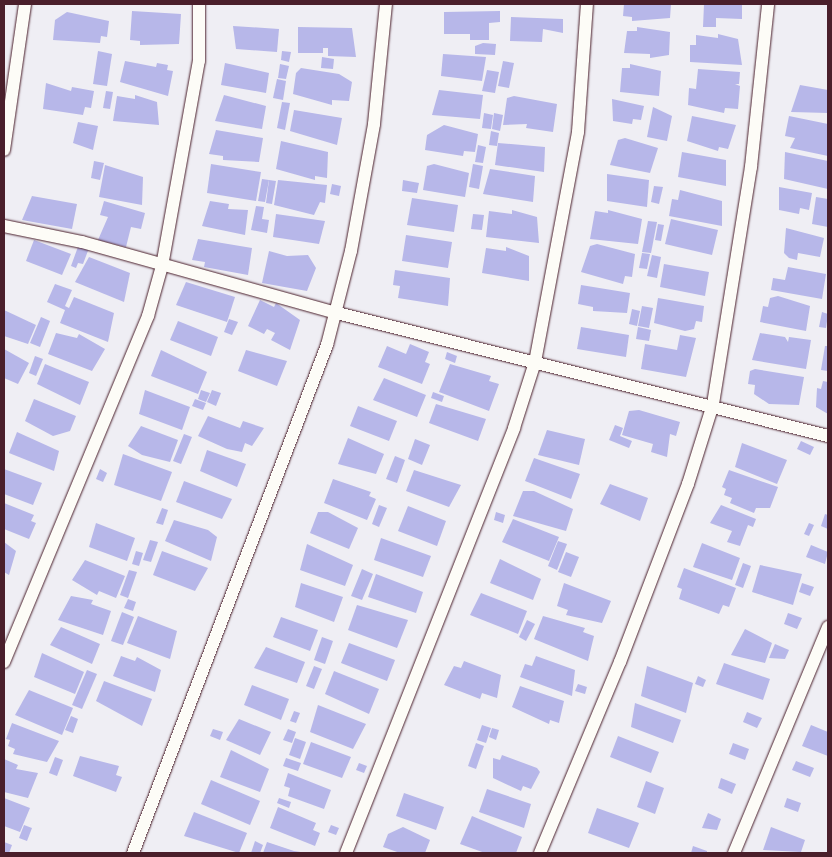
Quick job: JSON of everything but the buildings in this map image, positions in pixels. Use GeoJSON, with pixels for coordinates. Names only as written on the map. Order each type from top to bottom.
{"type":"FeatureCollection","features":[{"type":"Feature","properties":{"kind":"street"},"geometry":{"type":"LineString","coordinates":[[4,150],[25,4]]}},
{"type":"Feature","properties":{"kind":"street"},"geometry":{"type":"LineString","coordinates":[[4,662],[148,316],[162,266],[199,61],[199,4]]}},
{"type":"Feature","properties":{"kind":"street"},"geometry":{"type":"LineString","coordinates":[[133,853],[319,372],[336,313],[374,124],[386,4]]}},
{"type":"Feature","properties":{"kind":"street"},"geometry":{"type":"LineString","coordinates":[[346,853],[514,428],[535,362],[578,132],[587,4]]}},
{"type":"Feature","properties":{"kind":"street"},"geometry":{"type":"LineString","coordinates":[[540,853],[640,609],[713,404],[751,168],[768,4]]}},
{"type":"Feature","properties":{"kind":"street"},"geometry":{"type":"LineString","coordinates":[[4,226],[82,242],[162,266],[336,313],[713,404],[828,436]]}},
{"type":"Feature","properties":{"kind":"street"},"geometry":{"type":"LineString","coordinates":[[734,853],[828,627]]}}]}
